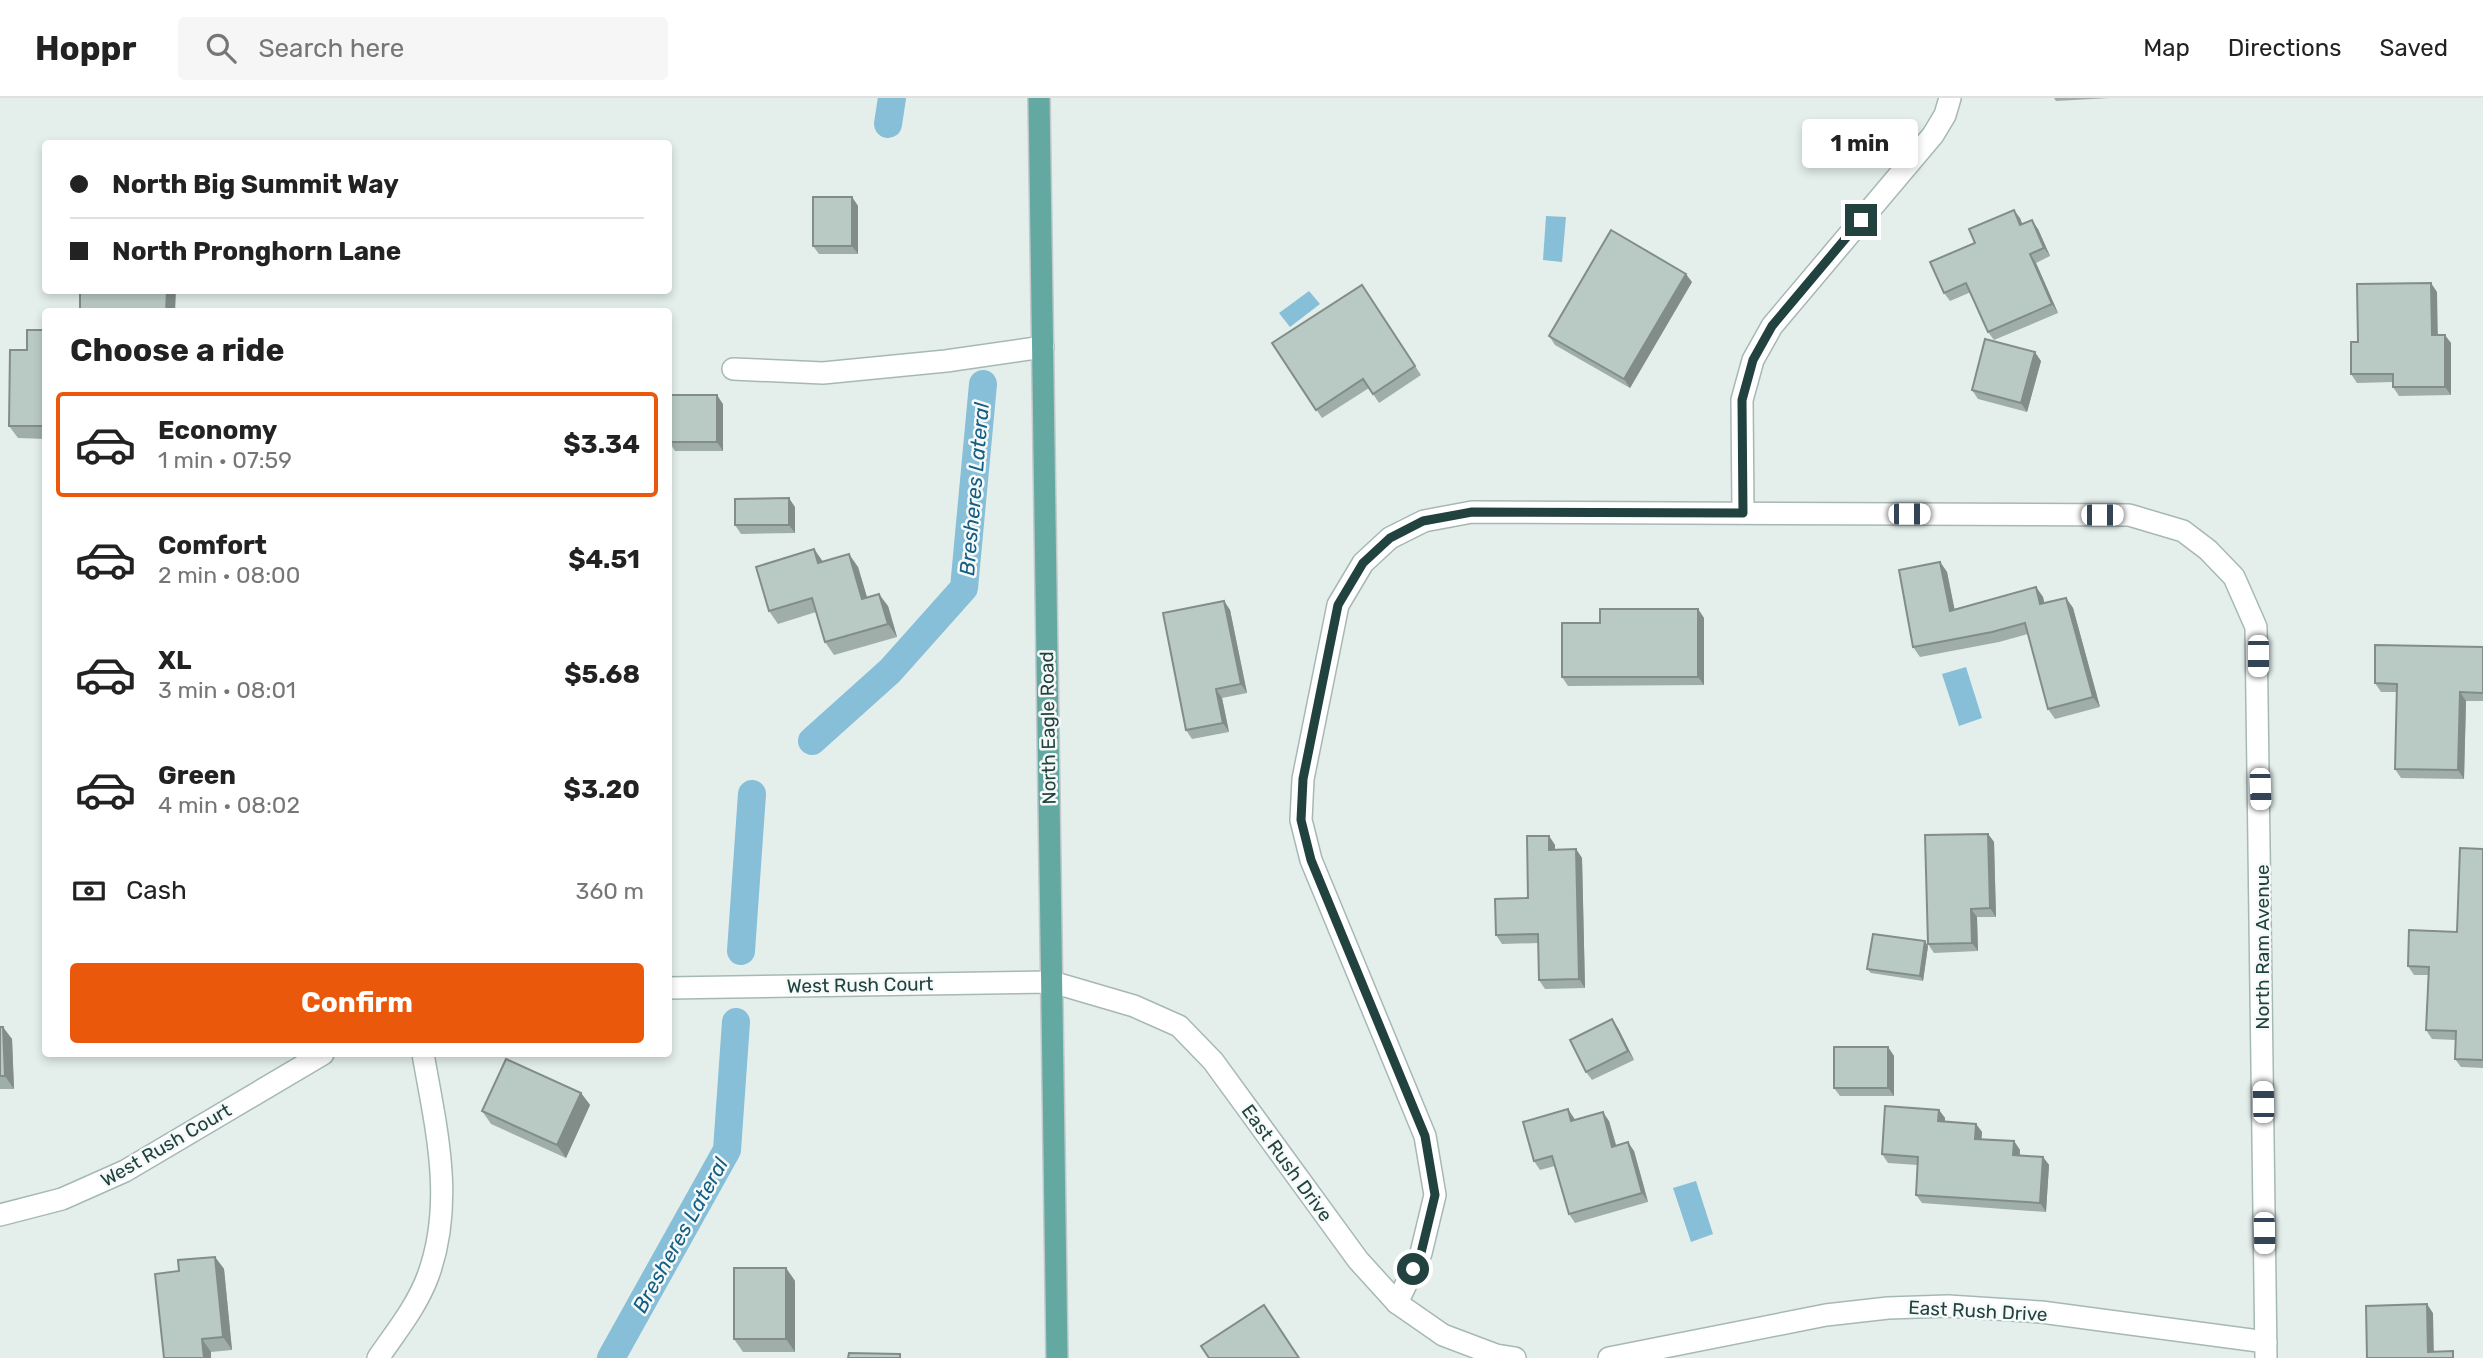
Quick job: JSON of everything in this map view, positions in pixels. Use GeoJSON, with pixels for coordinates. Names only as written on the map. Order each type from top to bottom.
{"type":"FeatureCollection","features":[{"type":"Feature","properties":{"kind":"main road","name":"North Eagle Road"},"geometry":{"type":"LineString","coordinates":[[1039,98],[1058,1358]]}},
{"type":"Feature","properties":{"kind":"street"},"geometry":{"type":"LineString","coordinates":[[1743,513],[1742,400],[1753,360],[1772,326],[1933,135],[1945,115],[1950,98]]}},
{"type":"Feature","properties":{"kind":"street"},"geometry":{"type":"LineString","coordinates":[[733,369],[823,373],[946,362],[1043,348]]}},
{"type":"Feature","properties":{"kind":"street","name":"North Ram Avenue"},"geometry":{"type":"LineString","coordinates":[[1397,1303],[1421,1253],[1435,1195],[1425,1136],[1311,860],[1301,820],[1303,779],[1338,605],[1363,563],[1390,538],[1423,521],[1472,512],[2129,515],[2183,531],[2208,550],[2234,577],[2256,627],[2266,1350]]}},
{"type":"Feature","properties":{"kind":"street","name":"West Rush Court"},"geometry":{"type":"LineString","coordinates":[[672,988],[1052,982]]}},
{"type":"Feature","properties":{"kind":"street","name":"East Rush Drive"},"geometry":{"type":"LineString","coordinates":[[1052,982],[1134,1006],[1179,1026],[1213,1060],[1358,1260],[1397,1303],[1443,1335],[1496,1355],[1515,1358]]}},
{"type":"Feature","properties":{"kind":"street","name":"West Rush Court"},"geometry":{"type":"LineString","coordinates":[[0,1215],[62,1199],[114,1176],[318,1057]]}},
{"type":"Feature","properties":{"kind":"street"},"geometry":{"type":"LineString","coordinates":[[378,1358],[413,1308],[428,1277],[437,1244],[443,1180],[424,1057]]}},
{"type":"Feature","properties":{"kind":"street","name":"East Rush Drive"},"geometry":{"type":"LineString","coordinates":[[1609,1358],[1826,1315],[1888,1308],[1948,1306],[2041,1312],[2266,1350]]}},
{"type":"Feature","properties":{"kind":"water"},"geometry":{"type":"Polygon","coordinates":[[[1546,216],[1566,217],[1562,262],[1543,260],[1546,216]]]}},
{"type":"Feature","properties":{"kind":"water"},"geometry":{"type":"Polygon","coordinates":[[[1309,291],[1320,304],[1290,327],[1279,313],[1309,291]]]}},
{"type":"Feature","properties":{"kind":"water"},"geometry":{"type":"Polygon","coordinates":[[[1966,667],[1982,718],[1959,726],[1942,674],[1966,667]]]}},
{"type":"Feature","properties":{"kind":"water"},"geometry":{"type":"Polygon","coordinates":[[[1696,1181],[1713,1234],[1691,1242],[1673,1188],[1696,1181]]]}},
{"type":"Feature","properties":{"kind":"building"},"geometry":{"type":"Polygon","coordinates":[[[813,197],[852,197],[852,246],[813,246],[813,197]]]}},
{"type":"Feature","properties":{"kind":"building"},"geometry":{"type":"Polygon","coordinates":[[[2014,210],[2020,225],[2032,220],[2044,248],[2030,254],[2052,304],[1988,332],[1966,283],[1944,293],[1930,262],[1975,243],[1969,229],[2014,210]]]}},
{"type":"Feature","properties":{"kind":"building"},"geometry":{"type":"Polygon","coordinates":[[[1611,230],[1686,274],[1624,379],[1549,336],[1611,230]]]}},
{"type":"Feature","properties":{"kind":"building"},"geometry":{"type":"Polygon","coordinates":[[[2431,283],[2432,335],[2445,335],[2445,387],[2393,387],[2393,374],[2351,374],[2351,342],[2358,342],[2357,284],[2431,283]]]}},
{"type":"Feature","properties":{"kind":"building"},"geometry":{"type":"Polygon","coordinates":[[[1362,285],[1415,366],[1373,394],[1363,379],[1316,410],[1272,343],[1362,285]]]}},
{"type":"Feature","properties":{"kind":"building"},"geometry":{"type":"Polygon","coordinates":[[[80,294],[167,294],[166,308],[80,308],[80,294]]]}},
{"type":"Feature","properties":{"kind":"building"},"geometry":{"type":"Polygon","coordinates":[[[27,330],[42,330],[42,426],[9,426],[10,350],[27,350],[27,330]]]}},
{"type":"Feature","properties":{"kind":"building"},"geometry":{"type":"Polygon","coordinates":[[[1985,339],[2035,352],[2021,403],[1972,390],[1985,339]]]}},
{"type":"Feature","properties":{"kind":"building"},"geometry":{"type":"Polygon","coordinates":[[[672,395],[717,395],[717,442],[672,442],[672,395]]]}},
{"type":"Feature","properties":{"kind":"building"},"geometry":{"type":"Polygon","coordinates":[[[789,498],[789,525],[735,525],[735,499],[789,498]]]}},
{"type":"Feature","properties":{"kind":"building"},"geometry":{"type":"Polygon","coordinates":[[[814,549],[818,563],[849,554],[862,599],[879,594],[888,624],[825,642],[812,598],[769,611],[756,567],[814,549]]]}},
{"type":"Feature","properties":{"kind":"building"},"geometry":{"type":"Polygon","coordinates":[[[1940,562],[1950,611],[2036,587],[2040,604],[2066,598],[2093,697],[2048,709],[2025,623],[1913,647],[1899,570],[1940,562]]]}},
{"type":"Feature","properties":{"kind":"building"},"geometry":{"type":"Polygon","coordinates":[[[1224,601],[1241,684],[1216,689],[1223,723],[1186,730],[1163,613],[1224,601]]]}},
{"type":"Feature","properties":{"kind":"building"},"geometry":{"type":"Polygon","coordinates":[[[1600,609],[1698,609],[1698,677],[1562,677],[1562,623],[1600,623],[1600,609]]]}},
{"type":"Feature","properties":{"kind":"building"},"geometry":{"type":"Polygon","coordinates":[[[2375,645],[2483,647],[2483,693],[2460,692],[2458,770],[2395,769],[2397,684],[2375,683],[2375,645]]]}},
{"type":"Feature","properties":{"kind":"building"},"geometry":{"type":"Polygon","coordinates":[[[1988,834],[1990,908],[1971,909],[1972,943],[1928,944],[1925,835],[1988,834]]]}},
{"type":"Feature","properties":{"kind":"building"},"geometry":{"type":"Polygon","coordinates":[[[1527,836],[1549,836],[1549,850],[1576,849],[1579,979],[1539,980],[1538,934],[1496,935],[1495,899],[1528,898],[1527,836]]]}},
{"type":"Feature","properties":{"kind":"building"},"geometry":{"type":"Polygon","coordinates":[[[2460,848],[2483,849],[2483,1060],[2455,1059],[2456,1031],[2426,1030],[2429,967],[2408,966],[2409,930],[2457,932],[2460,848]]]}},
{"type":"Feature","properties":{"kind":"building"},"geometry":{"type":"Polygon","coordinates":[[[1873,934],[1925,941],[1920,976],[1867,969],[1873,934]]]}},
{"type":"Feature","properties":{"kind":"building"},"geometry":{"type":"Polygon","coordinates":[[[1612,1019],[1628,1051],[1586,1072],[1570,1040],[1612,1019]]]}},
{"type":"Feature","properties":{"kind":"building"},"geometry":{"type":"Polygon","coordinates":[[[0,1027],[3,1027],[5,1076],[0,1076],[0,1027]]]}},
{"type":"Feature","properties":{"kind":"building"},"geometry":{"type":"Polygon","coordinates":[[[1834,1047],[1888,1047],[1888,1088],[1834,1088],[1834,1047]]]}},
{"type":"Feature","properties":{"kind":"building"},"geometry":{"type":"Polygon","coordinates":[[[506,1059],[581,1093],[557,1145],[482,1111],[506,1059]]]}},
{"type":"Feature","properties":{"kind":"building"},"geometry":{"type":"Polygon","coordinates":[[[1885,1106],[1939,1110],[1938,1121],[1976,1124],[1975,1139],[2014,1141],[2013,1155],[2043,1157],[2040,1203],[1916,1195],[1918,1157],[1882,1154],[1885,1106]]]}},
{"type":"Feature","properties":{"kind":"building"},"geometry":{"type":"Polygon","coordinates":[[[1568,1109],[1571,1121],[1603,1112],[1612,1147],[1628,1142],[1642,1193],[1569,1214],[1552,1156],[1534,1161],[1523,1122],[1568,1109]]]}},
{"type":"Feature","properties":{"kind":"building"},"geometry":{"type":"Polygon","coordinates":[[[215,1257],[223,1337],[202,1339],[204,1358],[164,1358],[155,1274],[179,1271],[178,1260],[215,1257]]]}},
{"type":"Feature","properties":{"kind":"building"},"geometry":{"type":"Polygon","coordinates":[[[734,1268],[786,1268],[786,1339],[734,1339],[734,1268]]]}},
{"type":"Feature","properties":{"kind":"building"},"geometry":{"type":"Polygon","coordinates":[[[2427,1304],[2428,1352],[2453,1351],[2453,1358],[2367,1358],[2366,1306],[2427,1304]]]}},
{"type":"Feature","properties":{"kind":"building"},"geometry":{"type":"Polygon","coordinates":[[[1264,1305],[1299,1358],[1209,1358],[1201,1346],[1264,1305]]]}},
{"type":"Feature","properties":{"kind":"building"},"geometry":{"type":"Polygon","coordinates":[[[849,1353],[900,1354],[900,1358],[848,1358],[849,1353]]]}},
{"type":"Feature","properties":{"kind":"waterway","name":"Bresheres Lateral"},"geometry":{"type":"LineString","coordinates":[[888,124],[892,98]]}},
{"type":"Feature","properties":{"kind":"waterway","name":"Bresheres Lateral"},"geometry":{"type":"LineString","coordinates":[[812,741],[890,671],[964,588],[983,384]]}},
{"type":"Feature","properties":{"kind":"waterway","name":"Bresheres Lateral"},"geometry":{"type":"LineString","coordinates":[[741,951],[752,794]]}},
{"type":"Feature","properties":{"kind":"waterway","name":"Bresheres Lateral"},"geometry":{"type":"LineString","coordinates":[[611,1358],[727,1150],[736,1022]]}},
{"type":"Feature","properties":{"kind":"route"},"geometry":{"type":"LineString","coordinates":[[1413,1269],[1421,1253],[1435,1195],[1425,1136],[1311,860],[1301,820],[1303,779],[1338,605],[1363,563],[1390,538],[1423,521],[1472,512],[1743,513],[1742,400],[1753,360],[1772,326],[1861,220]]}}]}
